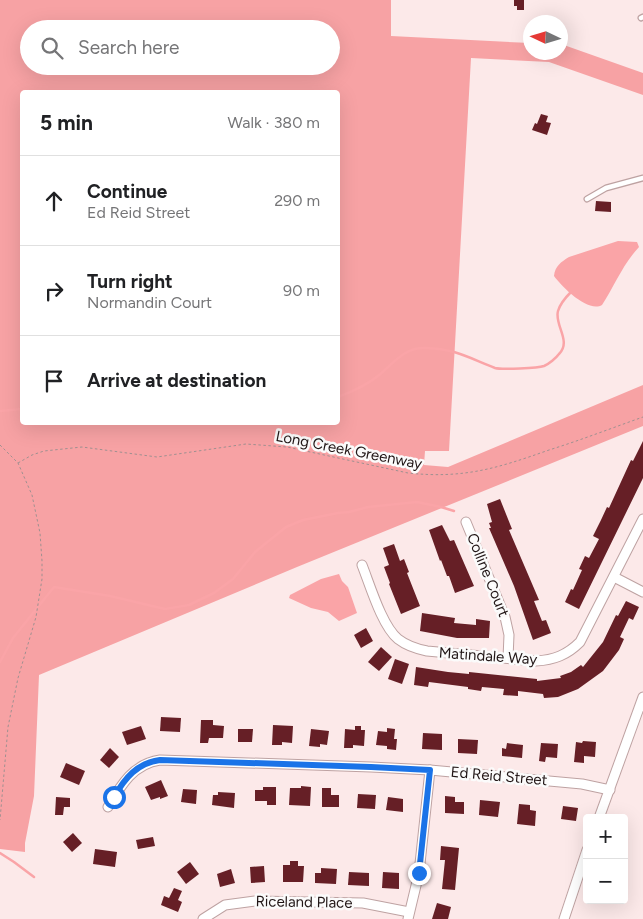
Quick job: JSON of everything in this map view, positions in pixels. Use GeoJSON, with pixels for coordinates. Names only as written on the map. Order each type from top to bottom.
{"type":"FeatureCollection","features":[{"type":"Feature","properties":{"kind":"street","name":"Matindale Way"},"geometry":{"type":"LineString","coordinates":[[362,565],[390,631],[399,640],[413,648],[427,651],[536,661],[549,660],[562,656],[572,650],[584,636],[643,519]]}},
{"type":"Feature","properties":{"kind":"street","name":"Colline Court"},"geometry":{"type":"LineString","coordinates":[[466,522],[505,617],[509,635],[508,658]]}},
{"type":"Feature","properties":{"kind":"street"},"geometry":{"type":"LineString","coordinates":[[614,577],[643,592]]}},
{"type":"Feature","properties":{"kind":"street"},"geometry":{"type":"LineString","coordinates":[[601,814],[643,697]]}},
{"type":"Feature","properties":{"kind":"street","name":"Ed Reid Street"},"geometry":{"type":"LineString","coordinates":[[108,807],[120,787],[133,771],[150,762],[160,760],[430,770],[582,784],[610,790]]}},
{"type":"Feature","properties":{"kind":"street"},"geometry":{"type":"LineString","coordinates":[[408,916],[419,873],[430,770]]}},
{"type":"Feature","properties":{"kind":"street"},"geometry":{"type":"LineString","coordinates":[[564,919],[584,859]]}},
{"type":"Feature","properties":{"kind":"street","name":"Riceland Place"},"geometry":{"type":"LineString","coordinates":[[204,919],[225,904],[255,901],[363,903],[408,916]]}},
{"type":"Feature","properties":{"kind":"lane"},"geometry":{"type":"LineString","coordinates":[[587,199],[606,188],[643,178]]}},
{"type":"Feature","properties":{"kind":"path","name":"Long Creek Greenway"},"geometry":{"type":"LineString","coordinates":[[18,463],[44,451],[82,446],[157,457],[246,444],[287,447],[408,473],[452,475],[502,467],[643,417]]}},
{"type":"Feature","properties":{"kind":"path"},"geometry":{"type":"LineString","coordinates":[[0,445],[18,463],[32,495],[42,561],[42,579],[36,617],[18,678],[8,727],[0,820]]}},
{"type":"Feature","properties":{"kind":"shaded area"},"geometry":{"type":"Polygon","coordinates":[[[0,0],[391,0],[391,36],[523,43],[523,60],[568,60],[568,46],[643,73],[643,95],[549,62],[471,58],[449,451],[425,451],[424,465],[448,467],[643,385],[643,426],[297,567],[39,675],[34,796],[25,852],[0,849],[0,0]]]}},
{"type":"Feature","properties":{"kind":"shaded area"},"geometry":{"type":"Polygon","coordinates":[[[618,241],[637,242],[639,247],[602,305],[596,307],[576,298],[554,276],[559,265],[569,257],[618,241]]]}},
{"type":"Feature","properties":{"kind":"shaded area"},"geometry":{"type":"Polygon","coordinates":[[[339,574],[342,581],[348,587],[357,613],[339,621],[328,612],[311,608],[289,598],[290,595],[321,579],[339,574]]]}},
{"type":"Feature","properties":{"kind":"building"},"geometry":{"type":"Polygon","coordinates":[[[514,0],[524,0],[524,10],[517,10],[517,6],[514,6],[514,0]]]}},
{"type":"Feature","properties":{"kind":"building"},"geometry":{"type":"Polygon","coordinates":[[[541,114],[548,116],[546,122],[551,123],[547,135],[532,130],[541,114]]]}},
{"type":"Feature","properties":{"kind":"building"},"geometry":{"type":"Polygon","coordinates":[[[596,201],[611,202],[611,212],[595,211],[596,201]]]}},
{"type":"Feature","properties":{"kind":"building"},"geometry":{"type":"Polygon","coordinates":[[[643,441],[643,478],[579,609],[565,602],[582,570],[579,569],[585,556],[589,558],[599,539],[593,536],[607,507],[609,508],[631,460],[633,461],[643,441]]]}},
{"type":"Feature","properties":{"kind":"building"},"geometry":{"type":"Polygon","coordinates":[[[500,499],[512,529],[509,530],[539,600],[534,601],[542,621],[546,620],[551,633],[533,640],[514,586],[489,528],[491,528],[489,523],[492,522],[487,504],[500,499]]]}},
{"type":"Feature","properties":{"kind":"building"},"geometry":{"type":"Polygon","coordinates":[[[442,525],[450,541],[454,540],[474,586],[455,593],[449,576],[447,576],[440,561],[429,530],[442,525]]]}},
{"type":"Feature","properties":{"kind":"building"},"geometry":{"type":"Polygon","coordinates":[[[394,544],[400,561],[404,559],[409,572],[407,573],[420,606],[401,614],[384,567],[389,565],[383,548],[394,544]]]}},
{"type":"Feature","properties":{"kind":"building"},"geometry":{"type":"Polygon","coordinates":[[[626,601],[639,607],[633,620],[629,618],[620,637],[624,639],[619,650],[603,671],[578,689],[558,697],[544,698],[543,694],[518,691],[518,696],[503,695],[504,689],[482,687],[481,691],[468,689],[468,687],[429,682],[428,687],[414,685],[416,667],[448,672],[469,674],[469,672],[537,679],[537,681],[561,678],[560,676],[571,672],[581,665],[583,667],[603,642],[616,615],[618,616],[626,601]]]}},
{"type":"Feature","properties":{"kind":"building"},"geometry":{"type":"Polygon","coordinates":[[[422,613],[455,618],[454,623],[476,625],[476,619],[490,621],[489,638],[457,638],[420,631],[422,613]]]}},
{"type":"Feature","properties":{"kind":"building"},"geometry":{"type":"Polygon","coordinates":[[[366,628],[373,641],[361,648],[354,635],[366,628]]]}},
{"type":"Feature","properties":{"kind":"building"},"geometry":{"type":"Polygon","coordinates":[[[381,647],[392,657],[379,671],[368,662],[381,647]]]}},
{"type":"Feature","properties":{"kind":"building"},"geometry":{"type":"Polygon","coordinates":[[[395,659],[409,664],[402,684],[388,679],[395,659]]]}},
{"type":"Feature","properties":{"kind":"building"},"geometry":{"type":"Polygon","coordinates":[[[161,717],[181,718],[180,732],[160,731],[161,717]]]}},
{"type":"Feature","properties":{"kind":"building"},"geometry":{"type":"Polygon","coordinates":[[[201,720],[213,720],[213,725],[224,726],[223,738],[209,738],[208,743],[200,743],[201,720]]]}},
{"type":"Feature","properties":{"kind":"building"},"geometry":{"type":"Polygon","coordinates":[[[273,725],[293,726],[292,743],[282,742],[282,745],[272,745],[273,725]]]}},
{"type":"Feature","properties":{"kind":"building"},"geometry":{"type":"Polygon","coordinates":[[[141,726],[146,739],[127,745],[122,732],[141,726]]]}},
{"type":"Feature","properties":{"kind":"building"},"geometry":{"type":"Polygon","coordinates":[[[355,726],[361,726],[361,730],[365,730],[364,746],[353,745],[353,748],[344,748],[345,729],[355,730],[355,726]]]}},
{"type":"Feature","properties":{"kind":"building"},"geometry":{"type":"Polygon","coordinates":[[[387,728],[395,729],[394,739],[397,739],[396,750],[387,749],[387,746],[376,745],[378,731],[387,732],[387,728]]]}},
{"type":"Feature","properties":{"kind":"building"},"geometry":{"type":"Polygon","coordinates":[[[238,729],[253,729],[252,742],[238,742],[238,729]]]}},
{"type":"Feature","properties":{"kind":"building"},"geometry":{"type":"Polygon","coordinates":[[[311,729],[329,731],[327,745],[320,744],[320,747],[309,746],[311,729]]]}},
{"type":"Feature","properties":{"kind":"building"},"geometry":{"type":"Polygon","coordinates":[[[423,733],[442,734],[442,750],[422,749],[423,733]]]}},
{"type":"Feature","properties":{"kind":"building"},"geometry":{"type":"Polygon","coordinates":[[[458,739],[478,740],[477,754],[458,753],[458,739]]]}},
{"type":"Feature","properties":{"kind":"building"},"geometry":{"type":"Polygon","coordinates":[[[583,741],[596,742],[595,757],[584,756],[584,763],[574,762],[576,742],[582,743],[583,741]]]}},
{"type":"Feature","properties":{"kind":"building"},"geometry":{"type":"Polygon","coordinates":[[[507,743],[523,745],[522,758],[502,756],[502,748],[506,749],[507,743]]]}},
{"type":"Feature","properties":{"kind":"building"},"geometry":{"type":"Polygon","coordinates":[[[541,743],[558,744],[557,758],[546,757],[545,762],[539,761],[541,743]]]}},
{"type":"Feature","properties":{"kind":"building"},"geometry":{"type":"Polygon","coordinates":[[[110,748],[119,757],[109,768],[100,760],[110,748]]]}},
{"type":"Feature","properties":{"kind":"building"},"geometry":{"type":"Polygon","coordinates":[[[66,763],[85,771],[79,785],[60,777],[66,763]]]}},
{"type":"Feature","properties":{"kind":"building"},"geometry":{"type":"Polygon","coordinates":[[[161,780],[168,796],[151,800],[145,787],[161,780]]]}},
{"type":"Feature","properties":{"kind":"building"},"geometry":{"type":"Polygon","coordinates":[[[301,786],[311,787],[310,806],[289,805],[290,788],[301,788],[301,786]]]}},
{"type":"Feature","properties":{"kind":"building"},"geometry":{"type":"Polygon","coordinates":[[[263,787],[276,787],[276,805],[267,805],[267,801],[255,801],[255,790],[263,790],[263,787]]]}},
{"type":"Feature","properties":{"kind":"building"},"geometry":{"type":"Polygon","coordinates":[[[322,788],[331,788],[331,795],[339,795],[339,807],[322,807],[322,788]]]}},
{"type":"Feature","properties":{"kind":"building"},"geometry":{"type":"Polygon","coordinates":[[[183,789],[197,790],[196,804],[181,802],[183,789]]]}},
{"type":"Feature","properties":{"kind":"building"},"geometry":{"type":"Polygon","coordinates":[[[218,792],[235,793],[234,808],[212,805],[213,795],[218,795],[218,792]]]}},
{"type":"Feature","properties":{"kind":"building"},"geometry":{"type":"Polygon","coordinates":[[[358,794],[376,795],[375,809],[357,808],[358,794]]]}},
{"type":"Feature","properties":{"kind":"building"},"geometry":{"type":"Polygon","coordinates":[[[445,796],[455,797],[455,802],[464,802],[464,814],[445,813],[445,796]]]}},
{"type":"Feature","properties":{"kind":"building"},"geometry":{"type":"Polygon","coordinates":[[[56,797],[70,798],[70,807],[64,807],[63,815],[55,815],[56,797]]]}},
{"type":"Feature","properties":{"kind":"building"},"geometry":{"type":"Polygon","coordinates":[[[388,797],[403,799],[403,812],[386,810],[388,797]]]}},
{"type":"Feature","properties":{"kind":"building"},"geometry":{"type":"Polygon","coordinates":[[[480,800],[500,802],[498,817],[479,815],[480,800]]]}},
{"type":"Feature","properties":{"kind":"building"},"geometry":{"type":"Polygon","coordinates":[[[519,804],[530,805],[530,810],[536,811],[535,826],[517,824],[519,804]]]}},
{"type":"Feature","properties":{"kind":"building"},"geometry":{"type":"Polygon","coordinates":[[[563,806],[578,808],[576,821],[561,819],[563,806]]]}},
{"type":"Feature","properties":{"kind":"building"},"geometry":{"type":"Polygon","coordinates":[[[73,833],[82,843],[72,852],[63,842],[73,833]]]}},
{"type":"Feature","properties":{"kind":"building"},"geometry":{"type":"Polygon","coordinates":[[[153,837],[155,846],[138,849],[136,840],[153,837]]]}},
{"type":"Feature","properties":{"kind":"building"},"geometry":{"type":"Polygon","coordinates":[[[441,846],[459,848],[455,890],[442,889],[445,860],[440,860],[441,846]]]}},
{"type":"Feature","properties":{"kind":"building"},"geometry":{"type":"Polygon","coordinates":[[[95,849],[117,852],[115,867],[93,864],[95,849]]]}},
{"type":"Feature","properties":{"kind":"building"},"geometry":{"type":"Polygon","coordinates":[[[290,861],[298,861],[298,866],[304,866],[303,882],[283,882],[283,865],[290,865],[290,861]]]}},
{"type":"Feature","properties":{"kind":"building"},"geometry":{"type":"Polygon","coordinates":[[[190,862],[199,874],[186,884],[177,872],[190,862]]]}},
{"type":"Feature","properties":{"kind":"building"},"geometry":{"type":"Polygon","coordinates":[[[264,866],[265,882],[251,883],[250,867],[264,866]]]}},
{"type":"Feature","properties":{"kind":"building"},"geometry":{"type":"Polygon","coordinates":[[[321,868],[337,869],[336,884],[315,883],[315,873],[321,873],[321,868]]]}},
{"type":"Feature","properties":{"kind":"building"},"geometry":{"type":"Polygon","coordinates":[[[231,869],[235,883],[220,887],[217,874],[231,869]]]}},
{"type":"Feature","properties":{"kind":"building"},"geometry":{"type":"Polygon","coordinates":[[[349,872],[369,873],[369,886],[348,885],[349,872]]]}},
{"type":"Feature","properties":{"kind":"building"},"geometry":{"type":"Polygon","coordinates":[[[383,872],[399,873],[399,889],[382,888],[383,872]]]}},
{"type":"Feature","properties":{"kind":"building"},"geometry":{"type":"Polygon","coordinates":[[[174,888],[182,891],[178,900],[182,902],[178,912],[161,905],[164,896],[169,898],[174,888]]]}},
{"type":"Feature","properties":{"kind":"building"},"geometry":{"type":"Polygon","coordinates":[[[437,903],[451,907],[448,919],[432,919],[437,903]]]}},
{"type":"Feature","properties":{"kind":"waterway"},"geometry":{"type":"LineString","coordinates":[[340,396],[369,382],[405,353],[418,348],[454,352],[499,369],[544,366],[558,356],[563,349],[563,338],[557,316],[562,303],[571,292]]}},
{"type":"Feature","properties":{"kind":"waterway"},"geometry":{"type":"LineString","coordinates":[[0,411],[20,409]]}},
{"type":"Feature","properties":{"kind":"waterway"},"geometry":{"type":"LineString","coordinates":[[0,662],[13,638],[54,587],[110,596],[165,609],[189,605],[214,593],[233,579],[255,552],[286,527],[303,520],[368,507],[417,502],[454,511]]}},
{"type":"Feature","properties":{"kind":"waterway"},"geometry":{"type":"LineString","coordinates":[[0,853],[34,877]]}},
{"type":"Feature","properties":{"kind":"route"},"geometry":{"type":"LineString","coordinates":[[114,797],[133,771],[150,762],[160,760],[430,770],[419,873]]}}]}
